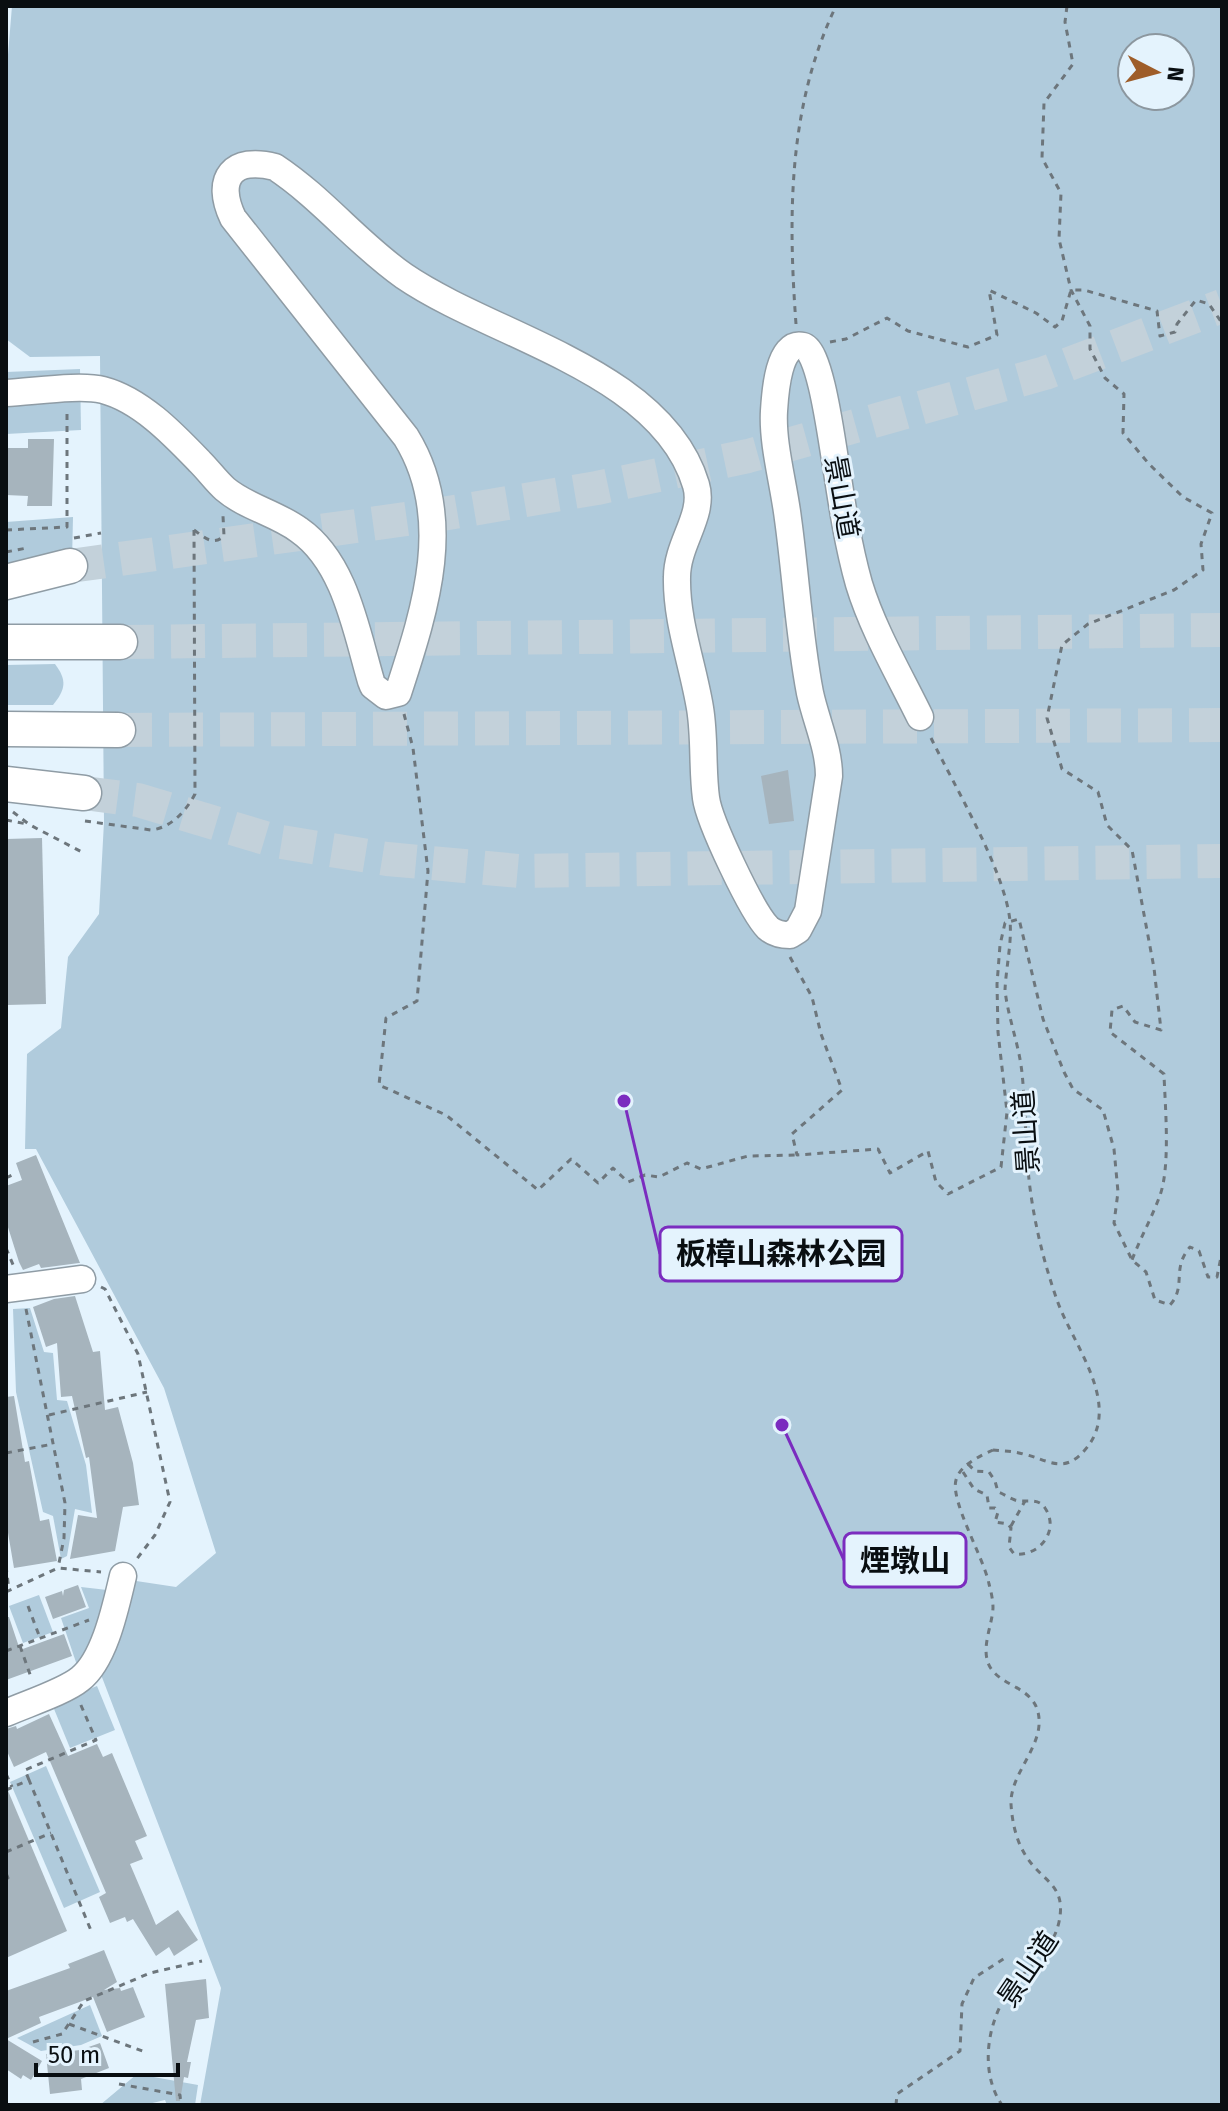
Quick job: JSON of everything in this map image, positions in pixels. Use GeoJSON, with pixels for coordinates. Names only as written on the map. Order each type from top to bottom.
{"type":"FeatureCollection","features":[{"type":"Feature","properties":{"kind":"main road"},"geometry":{"type":"LineString","coordinates":[[6,582],[70,566]]}},
{"type":"Feature","properties":{"kind":"main road"},"geometry":{"type":"LineString","coordinates":[[6,642],[120,642]]}},
{"type":"Feature","properties":{"kind":"main road"},"geometry":{"type":"LineString","coordinates":[[6,729],[118,730]]}},
{"type":"Feature","properties":{"kind":"main road"},"geometry":{"type":"LineString","coordinates":[[7,801],[78,806]]}},
{"type":"Feature","properties":{"kind":"street"},"geometry":{"type":"LineString","coordinates":[[6,393],[104,391],[137,406],[156,420],[237,498],[282,519],[316,545],[343,590],[373,686],[386,696],[398,693],[424,613],[430,582],[433,523],[423,468],[406,437],[233,218],[226,204],[224,188],[227,177],[236,167],[246,164],[261,163],[275,167],[288,175],[384,262],[417,285],[627,393],[676,443],[687,460],[698,494],[693,521],[679,551],[676,581],[700,707],[709,811],[761,920],[776,934],[790,935],[798,930],[808,911],[829,776],[806,665],[773,419],[777,377],[784,359],[792,347],[802,346]]}},
{"type":"Feature","properties":{"kind":"street","name":"景山道"},"geometry":{"type":"LineString","coordinates":[[802,346],[811,351],[821,383],[848,537],[860,586],[920,717]]}},
{"type":"Feature","properties":{"kind":"street"},"geometry":{"type":"LineString","coordinates":[[14,1288],[82,1279]]}},
{"type":"Feature","properties":{"kind":"street"},"geometry":{"type":"LineString","coordinates":[[6,1713],[80,1680],[91,1667],[115,1610],[123,1576]]}},
{"type":"Feature","properties":{"kind":"path"},"geometry":{"type":"LineString","coordinates":[[836,6],[806,91],[796,140],[791,195],[793,279],[802,346],[846,339],[887,318],[908,331],[968,347],[997,335],[989,290],[1036,313],[1055,327],[1062,321],[1071,290]]}},
{"type":"Feature","properties":{"kind":"path"},"geometry":{"type":"LineString","coordinates":[[1067,6],[1065,22],[1073,64],[1044,103],[1042,158],[1061,193],[1059,239],[1071,290],[1090,326],[1090,349],[1105,378],[1124,394],[1123,433],[1183,497],[1212,513],[1201,544],[1203,570],[1174,590],[1088,624],[1062,645],[1047,718],[1062,769],[1098,792],[1107,825],[1132,850],[1154,968],[1161,1030],[1135,1022],[1123,1006],[1112,1010],[1110,1032],[1164,1074],[1167,1134],[1160,1195],[1132,1260]]}},
{"type":"Feature","properties":{"kind":"path"},"geometry":{"type":"LineString","coordinates":[[1071,290],[1084,290],[1157,311],[1160,336],[1175,332],[1177,324],[1196,300],[1209,304],[1222,323]]}},
{"type":"Feature","properties":{"kind":"path"},"geometry":{"type":"LineString","coordinates":[[6,530],[67,527],[67,390]]}},
{"type":"Feature","properties":{"kind":"path"},"geometry":{"type":"LineString","coordinates":[[78,806],[151,830],[160,829],[177,818],[195,794],[194,530],[212,542],[224,536],[220,484]]}},
{"type":"Feature","properties":{"kind":"path"},"geometry":{"type":"LineString","coordinates":[[398,693],[413,748],[428,871],[417,1001],[386,1018],[379,1085],[446,1115],[538,1190],[571,1159],[598,1183],[613,1168],[628,1182],[645,1175],[659,1177],[687,1163],[701,1169],[748,1156],[878,1149],[890,1173],[928,1151],[936,1182],[948,1194],[1001,1167],[1007,1112],[998,1032],[997,984],[1005,923],[1019,919],[1043,1019],[1064,1072],[1073,1089],[1103,1110],[1114,1149],[1118,1192],[1114,1223],[1132,1260],[1146,1272],[1155,1300],[1170,1305],[1177,1297],[1181,1258],[1190,1247],[1199,1251],[1208,1277],[1217,1277],[1222,1252]]}},
{"type":"Feature","properties":{"kind":"path","name":"景山道"},"geometry":{"type":"LineString","coordinates":[[920,717],[986,851],[1002,889],[1010,920],[1005,990],[1022,1069],[1030,1188],[1045,1266],[1063,1319],[1096,1388],[1099,1419],[1095,1434],[1084,1452],[1073,1460],[1056,1466],[1024,1454],[993,1450],[968,1464],[956,1480],[961,1511],[985,1565],[993,1608],[986,1658],[992,1671],[1031,1698],[1038,1712],[1034,1745],[1011,1799],[1018,1838],[1025,1855],[1057,1889],[1060,1902],[1060,1919],[1047,1951],[1008,1992],[992,2028],[989,2072],[1002,2105]]}},
{"type":"Feature","properties":{"kind":"path"},"geometry":{"type":"LineString","coordinates":[[7,801],[25,812]]}},
{"type":"Feature","properties":{"kind":"path"},"geometry":{"type":"LineString","coordinates":[[7,801],[30,825]]}},
{"type":"Feature","properties":{"kind":"path"},"geometry":{"type":"LineString","coordinates":[[6,820],[30,825],[82,852]]}},
{"type":"Feature","properties":{"kind":"path"},"geometry":{"type":"LineString","coordinates":[[776,934],[812,997],[821,1034],[842,1090],[792,1134],[797,1155]]}},
{"type":"Feature","properties":{"kind":"path"},"geometry":{"type":"LineString","coordinates":[[6,1178],[12,1175]]}},
{"type":"Feature","properties":{"kind":"path"},"geometry":{"type":"LineString","coordinates":[[6,1248],[48,1416],[65,1503],[64,1538],[58,1568]]}},
{"type":"Feature","properties":{"kind":"path"},"geometry":{"type":"LineString","coordinates":[[6,1566],[8,1592],[58,1568],[123,1576],[155,1535],[170,1502],[138,1354],[105,1289],[82,1279]]}},
{"type":"Feature","properties":{"kind":"path"},"geometry":{"type":"LineString","coordinates":[[48,1416],[147,1392]]}},
{"type":"Feature","properties":{"kind":"path"},"geometry":{"type":"LineString","coordinates":[[6,1453],[53,1444]]}},
{"type":"Feature","properties":{"kind":"path"},"geometry":{"type":"LineString","coordinates":[[968,1464],[975,1471],[989,1472],[998,1492],[1014,1500],[1037,1501],[1046,1508],[1049,1523],[1043,1544],[1033,1553],[1014,1554],[1009,1547],[1011,1528],[1025,1501]]}},
{"type":"Feature","properties":{"kind":"path"},"geometry":{"type":"LineString","coordinates":[[962,1471],[974,1489],[987,1495],[989,1508],[995,1508],[998,1512],[995,1522],[1008,1524],[1011,1528]]}},
{"type":"Feature","properties":{"kind":"path"},"geometry":{"type":"LineString","coordinates":[[28,1606],[40,1638]]}},
{"type":"Feature","properties":{"kind":"path"},"geometry":{"type":"LineString","coordinates":[[6,1651],[115,1610]]}},
{"type":"Feature","properties":{"kind":"path"},"geometry":{"type":"LineString","coordinates":[[20,1646],[38,1698]]}},
{"type":"Feature","properties":{"kind":"path"},"geometry":{"type":"LineString","coordinates":[[79,1701],[96,1740],[25,1770],[92,1933]]}},
{"type":"Feature","properties":{"kind":"path"},"geometry":{"type":"LineString","coordinates":[[6,1774],[12,1787]]}},
{"type":"Feature","properties":{"kind":"path"},"geometry":{"type":"LineString","coordinates":[[6,1790],[29,1780]]}},
{"type":"Feature","properties":{"kind":"path"},"geometry":{"type":"LineString","coordinates":[[6,1852],[51,1833]]}},
{"type":"Feature","properties":{"kind":"path"},"geometry":{"type":"LineString","coordinates":[[6,1873],[6,1879]]}},
{"type":"Feature","properties":{"kind":"path"},"geometry":{"type":"LineString","coordinates":[[896,2105],[897,2094],[960,2051],[962,2004],[974,1978],[1008,1956]]}},
{"type":"Feature","properties":{"kind":"path"},"geometry":{"type":"LineString","coordinates":[[33,2042],[62,2034],[84,2001],[150,1973],[202,1961]]}},
{"type":"Feature","properties":{"kind":"path"},"geometry":{"type":"LineString","coordinates":[[69,2024],[145,2052]]}},
{"type":"Feature","properties":{"kind":"path"},"geometry":{"type":"LineString","coordinates":[[119,2084],[180,2095],[181,2105]]}},
{"type":"Feature","properties":{"kind":"shaded area"},"geometry":{"type":"Polygon","coordinates":[[[12,6],[1222,6],[1222,2105],[200,2105],[221,1988],[95,1659],[123,1579],[176,1587],[216,1553],[164,1388],[36,1149],[25,1149],[27,1054],[61,1028],[68,957],[99,914],[104,822],[100,356],[30,357],[6,339],[6,79],[12,6]]]}},
{"type":"Feature","properties":{"kind":"shaded area"},"geometry":{"type":"Polygon","coordinates":[[[80,369],[81,430],[6,434],[6,372],[80,369]]]}},
{"type":"Feature","properties":{"kind":"shaded area"},"geometry":{"type":"Polygon","coordinates":[[[73,517],[72,561],[6,572],[6,522],[73,517]]]}},
{"type":"Feature","properties":{"kind":"shaded area"},"geometry":{"type":"Polygon","coordinates":[[[55,664],[62,675],[63,684],[53,705],[6,705],[6,665],[55,664]]]}},
{"type":"Feature","properties":{"kind":"shaded area"},"geometry":{"type":"Polygon","coordinates":[[[30,1308],[44,1352],[53,1353],[57,1400],[67,1401],[86,1465],[92,1513],[75,1509],[67,1556],[61,1559],[53,1516],[43,1512],[16,1392],[13,1309],[30,1308]]]}},
{"type":"Feature","properties":{"kind":"shaded area"},"geometry":{"type":"Polygon","coordinates":[[[81,1587],[116,1591],[80,1674],[61,1618],[89,1608],[81,1587]]]}},
{"type":"Feature","properties":{"kind":"shaded area"},"geometry":{"type":"Polygon","coordinates":[[[39,1595],[53,1632],[23,1643],[9,1606],[39,1595]]]}},
{"type":"Feature","properties":{"kind":"shaded area"},"geometry":{"type":"Polygon","coordinates":[[[97,1686],[115,1730],[70,1748],[52,1704],[97,1686]]]}},
{"type":"Feature","properties":{"kind":"shaded area"},"geometry":{"type":"Polygon","coordinates":[[[46,1766],[100,1892],[64,1908],[10,1782],[46,1766]]]}},
{"type":"Feature","properties":{"kind":"shaded area"},"geometry":{"type":"Polygon","coordinates":[[[90,2005],[102,2036],[81,2045],[41,2051],[17,2038],[90,2005]]]}},
{"type":"Feature","properties":{"kind":"shaded area"},"geometry":{"type":"Polygon","coordinates":[[[137,2074],[198,2085],[195,2105],[167,2105],[165,2100],[144,2105],[100,2105],[137,2074]]]}},
{"type":"Feature","properties":{"kind":"building"},"geometry":{"type":"Polygon","coordinates":[[[28,439],[54,439],[52,506],[27,506],[28,496],[6,495],[6,448],[28,448],[28,439]]]}},
{"type":"Feature","properties":{"kind":"building"},"geometry":{"type":"Polygon","coordinates":[[[788,770],[794,821],[769,824],[761,776],[788,770]]]}},
{"type":"Feature","properties":{"kind":"building"},"geometry":{"type":"Polygon","coordinates":[[[42,838],[46,1004],[7,1005],[6,839],[42,838]]]}},
{"type":"Feature","properties":{"kind":"building"},"geometry":{"type":"Polygon","coordinates":[[[36,1155],[80,1263],[41,1268],[39,1264],[23,1270],[19,1262],[6,1221],[6,1186],[22,1180],[16,1163],[36,1155]]]}},
{"type":"Feature","properties":{"kind":"building"},"geometry":{"type":"Polygon","coordinates":[[[75,1296],[93,1352],[100,1351],[105,1410],[118,1407],[133,1463],[139,1505],[123,1507],[115,1551],[70,1559],[78,1515],[97,1518],[89,1457],[86,1458],[72,1396],[61,1397],[57,1343],[46,1347],[33,1307],[54,1299],[75,1296]]]}},
{"type":"Feature","properties":{"kind":"building"},"geometry":{"type":"Polygon","coordinates":[[[14,1396],[25,1462],[29,1461],[40,1521],[49,1519],[57,1561],[14,1568],[6,1521],[6,1397],[14,1396]]]}},
{"type":"Feature","properties":{"kind":"building"},"geometry":{"type":"Polygon","coordinates":[[[78,1585],[86,1607],[53,1619],[45,1597],[62,1591],[63,1596],[64,1590],[78,1585]]]}},
{"type":"Feature","properties":{"kind":"building"},"geometry":{"type":"Polygon","coordinates":[[[6,1617],[9,1617],[20,1650],[64,1634],[72,1656],[6,1680],[6,1617]]]}},
{"type":"Feature","properties":{"kind":"building"},"geometry":{"type":"Polygon","coordinates":[[[49,1714],[68,1756],[97,1744],[103,1757],[112,1753],[147,1836],[135,1841],[143,1859],[130,1864],[156,1925],[178,1910],[198,1940],[174,1956],[169,1947],[156,1956],[133,1919],[127,1922],[125,1917],[110,1923],[99,1897],[106,1893],[46,1752],[14,1767],[6,1749],[6,1729],[16,1726],[17,1729],[49,1714]]]}},
{"type":"Feature","properties":{"kind":"building"},"geometry":{"type":"Polygon","coordinates":[[[6,1786],[67,1931],[6,1958],[6,1786]]]}},
{"type":"Feature","properties":{"kind":"building"},"geometry":{"type":"Polygon","coordinates":[[[104,1950],[117,1982],[104,1990],[120,1988],[121,1991],[133,1987],[145,2017],[107,2032],[93,1997],[39,2017],[41,2023],[6,2039],[6,1991],[70,1968],[68,1964],[104,1950]]]}},
{"type":"Feature","properties":{"kind":"building"},"geometry":{"type":"Polygon","coordinates":[[[206,1979],[209,2018],[196,2020],[187,2062],[191,2062],[188,2078],[184,2077],[180,2101],[176,2101],[165,1984],[206,1979]]]}},
{"type":"Feature","properties":{"kind":"building"},"geometry":{"type":"Polygon","coordinates":[[[6,2039],[42,2061],[31,2080],[23,2075],[21,2079],[6,2069],[6,2039]]]}},
{"type":"Feature","properties":{"kind":"building"},"geometry":{"type":"Polygon","coordinates":[[[100,2043],[109,2068],[81,2079],[82,2090],[50,2094],[46,2054],[80,2050],[100,2043]]]}},
{"type":"Feature","properties":{"kind":"tunnel"},"geometry":{"type":"LineString","coordinates":[[70,566],[442,514],[597,488],[748,456],[1045,373],[1222,306]]}},
{"type":"Feature","properties":{"kind":"tunnel"},"geometry":{"type":"LineString","coordinates":[[120,642],[1222,630]]}},
{"type":"Feature","properties":{"kind":"tunnel"},"geometry":{"type":"LineString","coordinates":[[118,730],[1222,725]]}},
{"type":"Feature","properties":{"kind":"tunnel"},"geometry":{"type":"LineString","coordinates":[[84,793],[138,800],[275,841],[387,859],[519,871],[1222,861]]}},
{"type":"Feature","properties":{"kind":"place","name":"板樟山森林公园"},"geometry":{"type":"Point","coordinates":[624,1101]}},
{"type":"Feature","properties":{"kind":"place","name":"煙墩山"},"geometry":{"type":"Point","coordinates":[782,1425]}}]}
